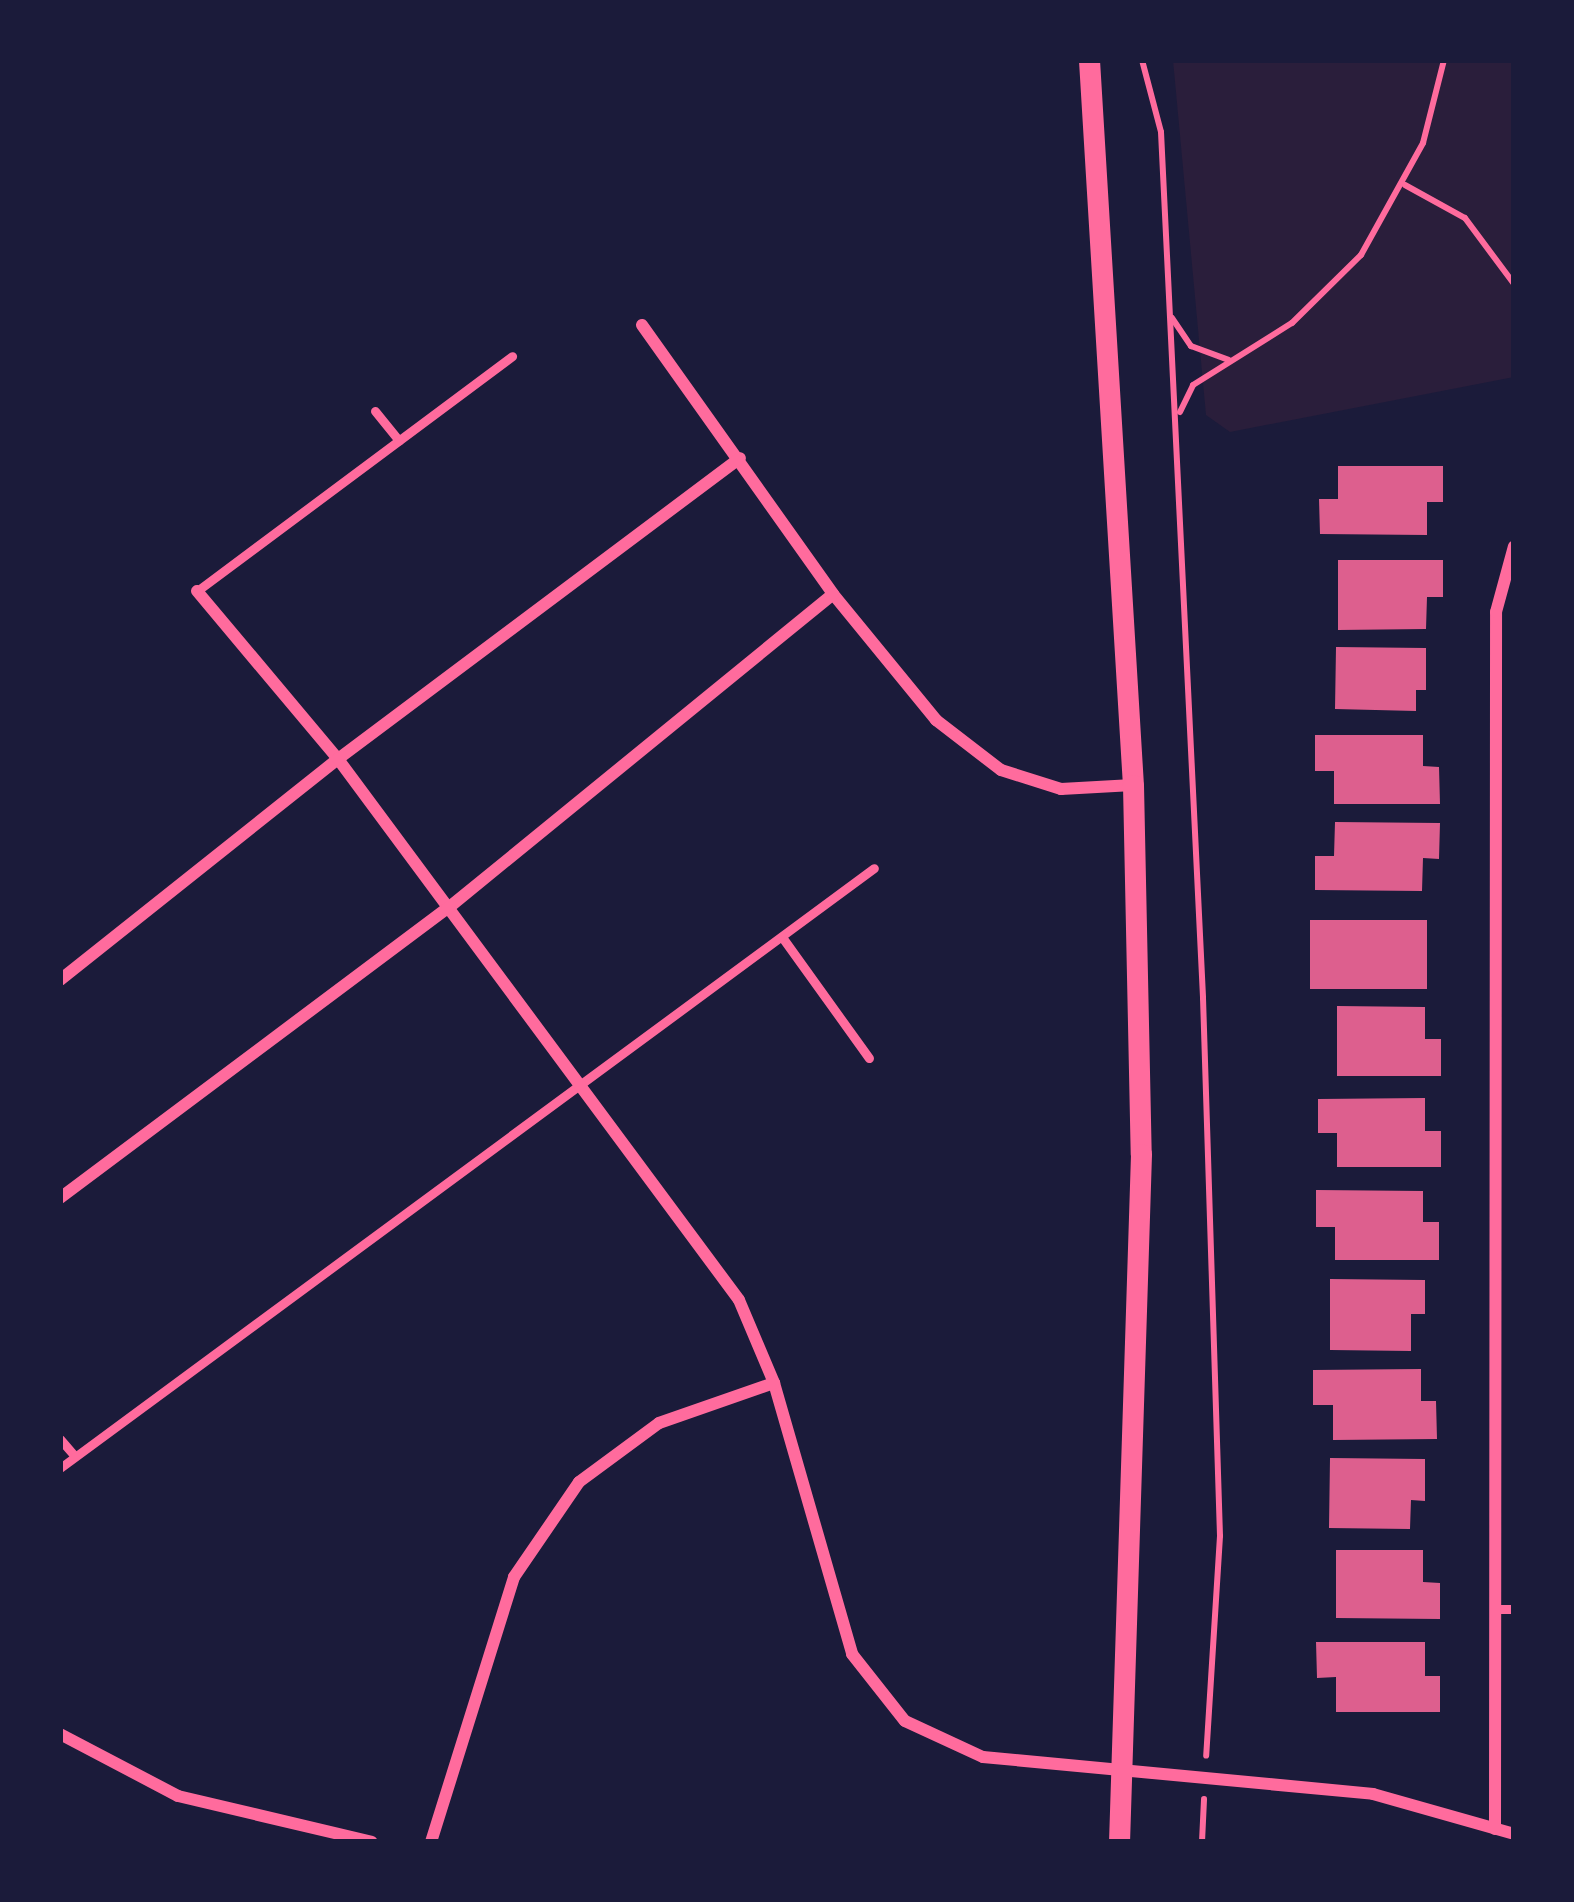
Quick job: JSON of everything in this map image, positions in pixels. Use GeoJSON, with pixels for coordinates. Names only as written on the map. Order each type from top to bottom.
{"type":"FeatureCollection","features":[{"type":"Feature","properties":{"kind":"street"},"geometry":{"type":"LineString","coordinates":[[1071,60],[1087,127]]}},
{"type":"Feature","properties":{"kind":"street"},"geometry":{"type":"LineString","coordinates":[[1089,60],[1087,127],[1133,785],[1141,1154],[1125,1775],[1119,1842]]}},
{"type":"Feature","properties":{"kind":"street"},"geometry":{"type":"LineString","coordinates":[[642,325],[833,594],[936,719],[1000,770],[1061,789],[1133,785]]}},
{"type":"Feature","properties":{"kind":"street"},"geometry":{"type":"LineString","coordinates":[[60,980],[338,759],[740,458]]}},
{"type":"Feature","properties":{"kind":"street"},"geometry":{"type":"LineString","coordinates":[[1495,1829],[1507,922],[1496,612],[1514,546]]}},
{"type":"Feature","properties":{"kind":"street"},"geometry":{"type":"LineString","coordinates":[[197,591],[338,759],[739,1300],[774,1383],[852,1654],[905,1721],[983,1757],[1125,1775],[1373,1794],[1514,1834]]}},
{"type":"Feature","properties":{"kind":"street"},"geometry":{"type":"LineString","coordinates":[[60,1198],[447,909],[833,594]]}},
{"type":"Feature","properties":{"kind":"street"},"geometry":{"type":"LineString","coordinates":[[430,1842],[514,1577],[579,1482],[659,1423],[774,1383]]}},
{"type":"Feature","properties":{"kind":"street"},"geometry":{"type":"LineString","coordinates":[[60,1735],[178,1796],[372,1842]]}},
{"type":"Feature","properties":{"kind":"lane"},"geometry":{"type":"LineString","coordinates":[[197,591],[512,356]]}},
{"type":"Feature","properties":{"kind":"lane"},"geometry":{"type":"LineString","coordinates":[[375,411],[399,440]]}},
{"type":"Feature","properties":{"kind":"lane"},"geometry":{"type":"LineString","coordinates":[[60,1468],[874,868]]}},
{"type":"Feature","properties":{"kind":"lane"},"geometry":{"type":"LineString","coordinates":[[782,937],[868,1058]]}},
{"type":"Feature","properties":{"kind":"lane"},"geometry":{"type":"LineString","coordinates":[[60,1439],[74,1455]]}},
{"type":"Feature","properties":{"kind":"lane"},"geometry":{"type":"LineString","coordinates":[[1497,1609],[1514,1609]]}},
{"type":"Feature","properties":{"kind":"path"},"geometry":{"type":"LineString","coordinates":[[1142,60],[1161,131],[1178,418],[1220,1536],[1206,1758]]}},
{"type":"Feature","properties":{"kind":"path"},"geometry":{"type":"LineString","coordinates":[[1178,418],[1193,385],[1292,323],[1335,285],[1405,185],[1444,60]]}},
{"type":"Feature","properties":{"kind":"path"},"geometry":{"type":"LineString","coordinates":[[1405,185],[1465,218],[1514,284]]}},
{"type":"Feature","properties":{"kind":"path"},"geometry":{"type":"LineString","coordinates":[[1172,318],[1192,346],[1229,360]]}},
{"type":"Feature","properties":{"kind":"path"},"geometry":{"type":"LineString","coordinates":[[1202,1842],[1203,1802]]}},
{"type":"Feature","properties":{"kind":"shaded area"},"geometry":{"type":"Polygon","coordinates":[[[1173,60],[1514,60],[1514,377],[1230,432],[1206,415],[1173,60]]]}},
{"type":"Feature","properties":{"kind":"building"},"geometry":{"type":"Polygon","coordinates":[[[1338,466],[1443,466],[1443,502],[1427,502],[1427,535],[1320,534],[1319,499],[1338,499],[1338,466]]]}},
{"type":"Feature","properties":{"kind":"building"},"geometry":{"type":"Polygon","coordinates":[[[1338,560],[1443,560],[1443,597],[1427,597],[1426,629],[1338,630],[1338,560]]]}},
{"type":"Feature","properties":{"kind":"building"},"geometry":{"type":"Polygon","coordinates":[[[1336,647],[1426,648],[1426,690],[1416,690],[1416,711],[1335,709],[1336,647]]]}},
{"type":"Feature","properties":{"kind":"building"},"geometry":{"type":"Polygon","coordinates":[[[1315,735],[1423,735],[1423,766],[1439,767],[1440,804],[1334,804],[1334,771],[1315,771],[1315,735]]]}},
{"type":"Feature","properties":{"kind":"building"},"geometry":{"type":"Polygon","coordinates":[[[1335,822],[1440,823],[1439,859],[1423,858],[1422,891],[1315,890],[1315,856],[1334,856],[1335,822]]]}},
{"type":"Feature","properties":{"kind":"building"},"geometry":{"type":"Polygon","coordinates":[[[1310,920],[1427,920],[1427,989],[1310,989],[1310,920]]]}},
{"type":"Feature","properties":{"kind":"building"},"geometry":{"type":"Polygon","coordinates":[[[1337,1006],[1425,1007],[1425,1039],[1441,1039],[1441,1076],[1337,1076],[1337,1006]]]}},
{"type":"Feature","properties":{"kind":"building"},"geometry":{"type":"Polygon","coordinates":[[[1425,1098],[1425,1131],[1441,1131],[1441,1167],[1337,1167],[1337,1133],[1318,1133],[1318,1099],[1425,1098]]]}},
{"type":"Feature","properties":{"kind":"building"},"geometry":{"type":"Polygon","coordinates":[[[1316,1190],[1423,1191],[1423,1222],[1439,1222],[1439,1260],[1335,1260],[1335,1227],[1316,1227],[1316,1190]]]}},
{"type":"Feature","properties":{"kind":"building"},"geometry":{"type":"Polygon","coordinates":[[[1330,1279],[1425,1280],[1425,1314],[1411,1314],[1411,1351],[1330,1350],[1330,1279]]]}},
{"type":"Feature","properties":{"kind":"building"},"geometry":{"type":"Polygon","coordinates":[[[1421,1369],[1421,1401],[1436,1401],[1437,1439],[1333,1440],[1333,1405],[1313,1405],[1313,1370],[1421,1369]]]}},
{"type":"Feature","properties":{"kind":"building"},"geometry":{"type":"Polygon","coordinates":[[[1330,1458],[1425,1459],[1425,1501],[1411,1500],[1410,1529],[1329,1528],[1330,1458]]]}},
{"type":"Feature","properties":{"kind":"building"},"geometry":{"type":"Polygon","coordinates":[[[1336,1550],[1423,1550],[1423,1582],[1440,1583],[1440,1619],[1336,1618],[1336,1550]]]}},
{"type":"Feature","properties":{"kind":"building"},"geometry":{"type":"Polygon","coordinates":[[[1316,1642],[1425,1642],[1425,1676],[1440,1676],[1440,1712],[1336,1712],[1336,1677],[1317,1678],[1316,1642]]]}}]}
